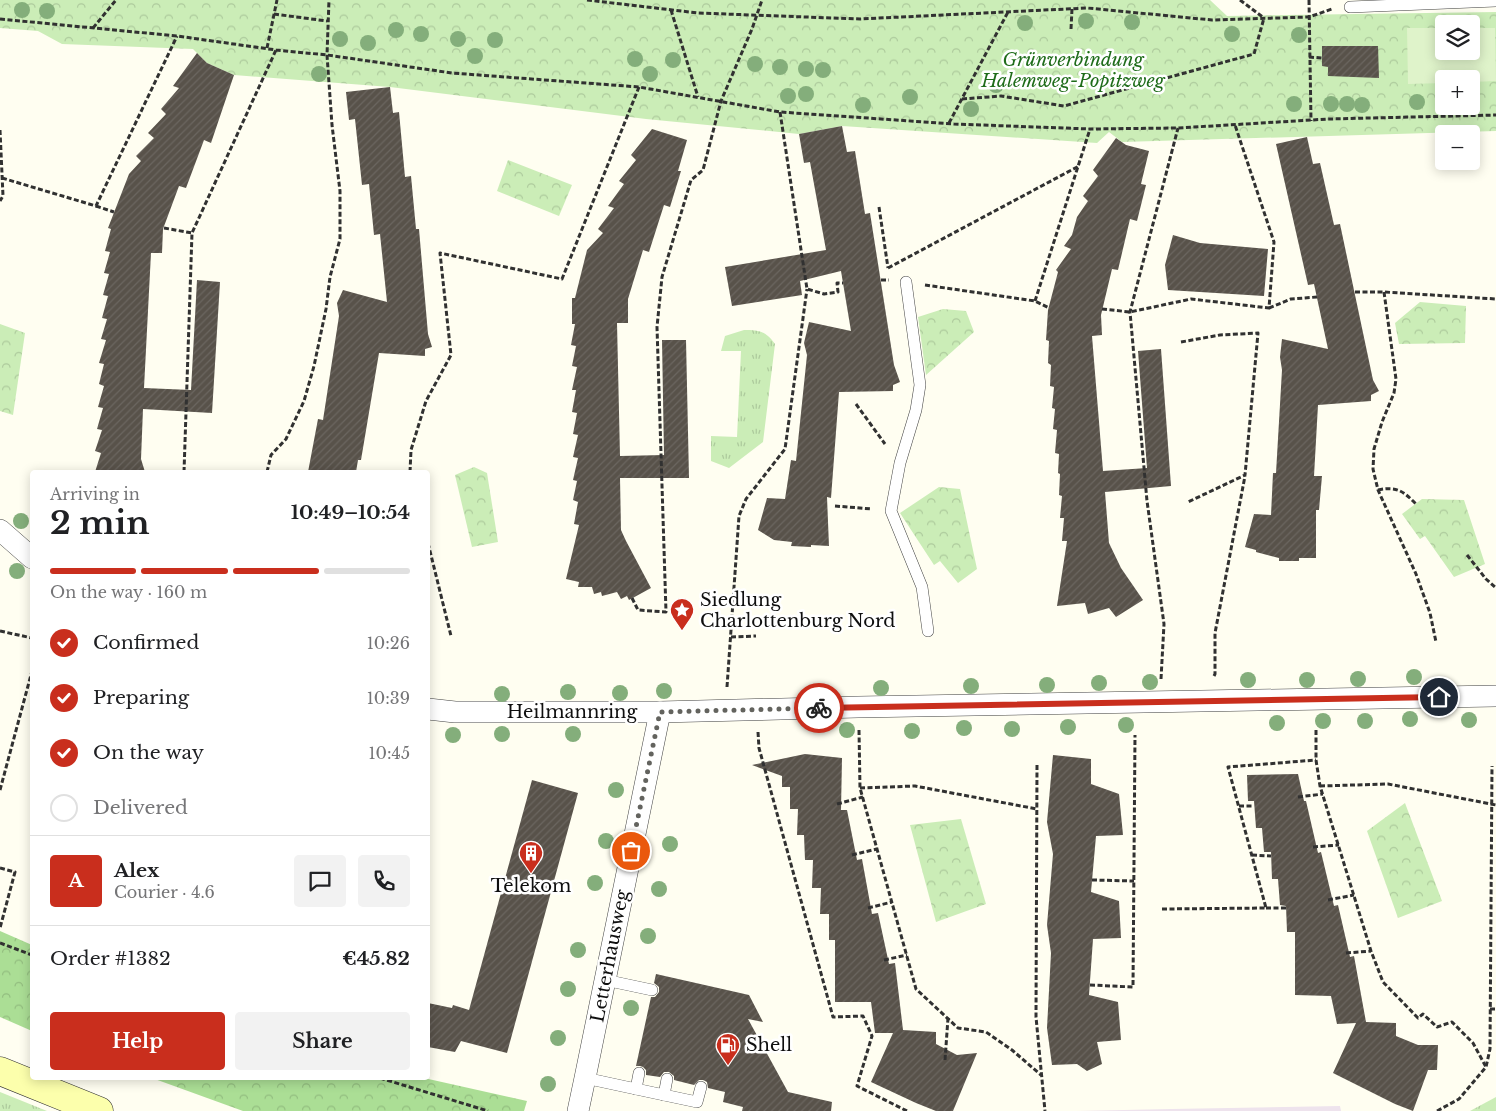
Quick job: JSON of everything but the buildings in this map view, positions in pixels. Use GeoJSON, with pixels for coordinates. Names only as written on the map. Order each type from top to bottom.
{"type":"FeatureCollection","features":[{"type":"Feature","properties":{"kind":"main road"},"geometry":{"type":"LineString","coordinates":[[0,1071],[100,1111]]}},
{"type":"Feature","properties":{"kind":"street"},"geometry":{"type":"LineString","coordinates":[[0,530],[30,556]]}},
{"type":"Feature","properties":{"kind":"street","name":"Heilmannring"},"geometry":{"type":"LineString","coordinates":[[430,709],[455,712],[660,712],[725,709],[1496,696]]}},
{"type":"Feature","properties":{"kind":"street","name":"Letterhausweg"},"geometry":{"type":"LineString","coordinates":[[578,1111],[660,712]]}},
{"type":"Feature","properties":{"kind":"lane"},"geometry":{"type":"LineString","coordinates":[[1350,7],[1496,1]]}},
{"type":"Feature","properties":{"kind":"lane"},"geometry":{"type":"LineString","coordinates":[[906,282],[920,385],[916,410],[900,463],[891,511],[922,587],[928,630]]}},
{"type":"Feature","properties":{"kind":"lane"},"geometry":{"type":"LineString","coordinates":[[606,980],[652,990]]}},
{"type":"Feature","properties":{"kind":"lane"},"geometry":{"type":"LineString","coordinates":[[636,1089],[639,1073]]}},
{"type":"Feature","properties":{"kind":"lane"},"geometry":{"type":"LineString","coordinates":[[585,1078],[697,1102],[701,1087]]}},
{"type":"Feature","properties":{"kind":"lane"},"geometry":{"type":"LineString","coordinates":[[664,1096],[668,1079]]}},
{"type":"Feature","properties":{"kind":"path"},"geometry":{"type":"LineString","coordinates":[[93,28],[116,0]]}},
{"type":"Feature","properties":{"kind":"path"},"geometry":{"type":"LineString","coordinates":[[267,48],[277,0]]}},
{"type":"Feature","properties":{"kind":"path"},"geometry":{"type":"LineString","coordinates":[[267,470],[271,455],[286,439],[304,401],[314,366],[326,309],[330,277],[340,239],[340,191],[332,125],[327,55],[329,0]]}},
{"type":"Feature","properties":{"kind":"path"},"geometry":{"type":"LineString","coordinates":[[587,0],[698,13],[860,19],[1088,8],[1212,20],[1309,17],[1334,8],[1350,7]]}},
{"type":"Feature","properties":{"kind":"path"},"geometry":{"type":"LineString","coordinates":[[632,598],[638,610],[666,612],[657,327],[662,277],[692,180],[703,170],[721,101],[752,29],[762,0]]}},
{"type":"Feature","properties":{"kind":"path"},"geometry":{"type":"LineString","coordinates":[[1240,0],[1264,18]]}},
{"type":"Feature","properties":{"kind":"path"},"geometry":{"type":"LineString","coordinates":[[1309,0],[1310,120]]}},
{"type":"Feature","properties":{"kind":"path"},"geometry":{"type":"LineString","coordinates":[[1071,29],[1072,9]]}},
{"type":"Feature","properties":{"kind":"path"},"geometry":{"type":"LineString","coordinates":[[671,10],[698,97]]}},
{"type":"Feature","properties":{"kind":"path"},"geometry":{"type":"LineString","coordinates":[[949,123],[1008,12]]}},
{"type":"Feature","properties":{"kind":"path"},"geometry":{"type":"LineString","coordinates":[[274,14],[327,21]]}},
{"type":"Feature","properties":{"kind":"path"},"geometry":{"type":"LineString","coordinates":[[962,99],[1001,96],[1064,106],[1254,54],[1264,18]]}},
{"type":"Feature","properties":{"kind":"path"},"geometry":{"type":"LineString","coordinates":[[0,19],[177,36],[452,73],[639,87],[780,112],[949,123],[1090,129],[1178,128],[1310,120],[1496,116]]}},
{"type":"Feature","properties":{"kind":"path"},"geometry":{"type":"LineString","coordinates":[[96,206],[177,36]]}},
{"type":"Feature","properties":{"kind":"path"},"geometry":{"type":"LineString","coordinates":[[184,470],[192,233],[276,50]]}},
{"type":"Feature","properties":{"kind":"path"},"geometry":{"type":"LineString","coordinates":[[1310,58],[1322,58]]}},
{"type":"Feature","properties":{"kind":"path"},"geometry":{"type":"LineString","coordinates":[[410,470],[411,450],[426,401],[451,355],[440,253],[562,279],[639,87]]}},
{"type":"Feature","properties":{"kind":"path"},"geometry":{"type":"LineString","coordinates":[[725,709],[739,516],[746,499],[785,449],[807,289],[780,112]]}},
{"type":"Feature","properties":{"kind":"path"},"geometry":{"type":"LineString","coordinates":[[1235,125],[1274,242],[1269,308]]}},
{"type":"Feature","properties":{"kind":"path"},"geometry":{"type":"LineString","coordinates":[[1160,701],[1164,624],[1147,501],[1130,312],[1178,128]]}},
{"type":"Feature","properties":{"kind":"path"},"geometry":{"type":"LineString","coordinates":[[1035,301],[1090,129]]}},
{"type":"Feature","properties":{"kind":"path"},"geometry":{"type":"LineString","coordinates":[[0,130],[3,196],[0,201]]}},
{"type":"Feature","properties":{"kind":"path"},"geometry":{"type":"LineString","coordinates":[[888,268],[1079,166]]}},
{"type":"Feature","properties":{"kind":"path"},"geometry":{"type":"LineString","coordinates":[[2,178],[114,212]]}},
{"type":"Feature","properties":{"kind":"path"},"geometry":{"type":"LineString","coordinates":[[879,207],[890,280],[1035,301],[1049,308]]}},
{"type":"Feature","properties":{"kind":"path"},"geometry":{"type":"LineString","coordinates":[[164,228],[192,233]]}},
{"type":"Feature","properties":{"kind":"path"},"geometry":{"type":"LineString","coordinates":[[807,289],[824,294],[838,292],[837,283],[843,283]]}},
{"type":"Feature","properties":{"kind":"path"},"geometry":{"type":"LineString","coordinates":[[1355,292],[1496,298]]}},
{"type":"Feature","properties":{"kind":"path"},"geometry":{"type":"LineString","coordinates":[[1384,292],[1396,379],[1394,393],[1382,422],[1374,449],[1373,469],[1378,490],[1416,574],[1430,613],[1436,642]]}},
{"type":"Feature","properties":{"kind":"path"},"geometry":{"type":"LineString","coordinates":[[1102,309],[1130,312],[1191,299],[1269,308],[1291,299],[1317,297]]}},
{"type":"Feature","properties":{"kind":"path"},"geometry":{"type":"LineString","coordinates":[[1181,342],[1220,335],[1258,333],[1245,476],[1215,633],[1215,674],[1200,701]]}},
{"type":"Feature","properties":{"kind":"path"},"geometry":{"type":"LineString","coordinates":[[856,404],[900,463]]}},
{"type":"Feature","properties":{"kind":"path"},"geometry":{"type":"LineString","coordinates":[[1188,502],[1245,476]]}},
{"type":"Feature","properties":{"kind":"path"},"geometry":{"type":"LineString","coordinates":[[1378,490],[1389,487],[1397,489],[1406,494],[1416,504]]}},
{"type":"Feature","properties":{"kind":"path"},"geometry":{"type":"LineString","coordinates":[[835,506],[891,511]]}},
{"type":"Feature","properties":{"kind":"path"},"geometry":{"type":"LineString","coordinates":[[430,551],[451,636]]}},
{"type":"Feature","properties":{"kind":"path"},"geometry":{"type":"LineString","coordinates":[[1467,555],[1486,579],[1496,588]]}},
{"type":"Feature","properties":{"kind":"path"},"geometry":{"type":"LineString","coordinates":[[0,632],[30,638]]}},
{"type":"Feature","properties":{"kind":"path"},"geometry":{"type":"LineString","coordinates":[[731,637],[756,636]]}},
{"type":"Feature","properties":{"kind":"path"},"geometry":{"type":"LineString","coordinates":[[0,790],[30,679]]}},
{"type":"Feature","properties":{"kind":"path"},"geometry":{"type":"LineString","coordinates":[[858,707],[860,788],[916,989],[958,1028],[986,1032],[1012,1050],[1042,1075]]}},
{"type":"Feature","properties":{"kind":"path"},"geometry":{"type":"LineString","coordinates":[[758,709],[759,748],[832,1018],[863,1016],[872,1036],[857,1086],[907,1111]]}},
{"type":"Feature","properties":{"kind":"path"},"geometry":{"type":"LineString","coordinates":[[1316,730],[1316,760],[1320,786],[1371,951],[1383,982],[1418,1018],[1423,1014],[1437,1027],[1452,1022],[1473,1043],[1486,1066]]}},
{"type":"Feature","properties":{"kind":"path"},"geometry":{"type":"LineString","coordinates":[[1090,985],[1133,987],[1135,735]]}},
{"type":"Feature","properties":{"kind":"path"},"geometry":{"type":"LineString","coordinates":[[1266,908],[1228,767],[1316,760]]}},
{"type":"Feature","properties":{"kind":"path"},"geometry":{"type":"LineString","coordinates":[[1037,765],[1036,1018],[1045,1111]]}},
{"type":"Feature","properties":{"kind":"path"},"geometry":{"type":"LineString","coordinates":[[1437,1111],[1459,1099],[1486,1066],[1490,1049],[1494,904],[1492,766]]}},
{"type":"Feature","properties":{"kind":"path"},"geometry":{"type":"LineString","coordinates":[[1320,786],[1388,784],[1494,805]]}},
{"type":"Feature","properties":{"kind":"path"},"geometry":{"type":"LineString","coordinates":[[860,788],[915,786],[1037,809]]}},
{"type":"Feature","properties":{"kind":"path"},"geometry":{"type":"LineString","coordinates":[[1298,797],[1323,794]]}},
{"type":"Feature","properties":{"kind":"path"},"geometry":{"type":"LineString","coordinates":[[837,804],[863,798]]}},
{"type":"Feature","properties":{"kind":"path"},"geometry":{"type":"LineString","coordinates":[[1239,806],[1254,806]]}},
{"type":"Feature","properties":{"kind":"path"},"geometry":{"type":"LineString","coordinates":[[1313,847],[1339,845]]}},
{"type":"Feature","properties":{"kind":"path"},"geometry":{"type":"LineString","coordinates":[[852,855],[878,849]]}},
{"type":"Feature","properties":{"kind":"path"},"geometry":{"type":"LineString","coordinates":[[1252,855],[1271,856]]}},
{"type":"Feature","properties":{"kind":"path"},"geometry":{"type":"LineString","coordinates":[[0,868],[15,872],[0,928]]}},
{"type":"Feature","properties":{"kind":"path"},"geometry":{"type":"LineString","coordinates":[[1092,880],[1134,881]]}},
{"type":"Feature","properties":{"kind":"path"},"geometry":{"type":"LineString","coordinates":[[1328,900],[1354,895]]}},
{"type":"Feature","properties":{"kind":"path"},"geometry":{"type":"LineString","coordinates":[[868,908],[892,902]]}},
{"type":"Feature","properties":{"kind":"path"},"geometry":{"type":"LineString","coordinates":[[1162,909],[1286,908]]}},
{"type":"Feature","properties":{"kind":"path"},"geometry":{"type":"LineString","coordinates":[[0,943],[30,954]]}},
{"type":"Feature","properties":{"kind":"path"},"geometry":{"type":"LineString","coordinates":[[1346,953],[1371,951]]}},
{"type":"Feature","properties":{"kind":"path"},"geometry":{"type":"LineString","coordinates":[[884,960],[907,955]]}},
{"type":"Feature","properties":{"kind":"path"},"geometry":{"type":"LineString","coordinates":[[1490,1009],[1496,1009]]}},
{"type":"Feature","properties":{"kind":"path"},"geometry":{"type":"LineString","coordinates":[[944,1060],[948,1018]]}},
{"type":"Feature","properties":{"kind":"path"},"geometry":{"type":"LineString","coordinates":[[387,1080],[488,1111]]}},
{"type":"Feature","properties":{"kind":"shaded area"},"geometry":{"type":"Polygon","coordinates":[[[1340,1106],[1341,1111],[1076,1111],[1171,1109],[1340,1106]]]}},
{"type":"Feature","properties":{"kind":"green space","name":"Grünverbindung Halemweg-Popitzweg"},"geometry":{"type":"Polygon","coordinates":[[[0,0],[1210,0],[1227,16],[1496,12],[1496,131],[1480,131],[1480,125],[1435,125],[1435,133],[1122,142],[1109,132],[1097,143],[842,126],[799,134],[646,119],[390,87],[234,75],[207,63],[193,49],[62,44],[38,31],[0,28],[0,0]]]}},
{"type":"Feature","properties":{"kind":"green space"},"geometry":{"type":"Polygon","coordinates":[[[1407,28],[1435,28],[1435,60],[1480,60],[1480,28],[1495,28],[1496,81],[1480,82],[1480,70],[1435,70],[1435,83],[1408,84],[1407,28]]]}},
{"type":"Feature","properties":{"kind":"green space"},"geometry":{"type":"Polygon","coordinates":[[[508,160],[572,185],[559,216],[497,191],[508,160]]]}},
{"type":"Feature","properties":{"kind":"green space"},"geometry":{"type":"Polygon","coordinates":[[[1420,302],[1466,306],[1465,343],[1399,344],[1395,323],[1420,302]]]}},
{"type":"Feature","properties":{"kind":"green space"},"geometry":{"type":"Polygon","coordinates":[[[943,309],[966,311],[974,332],[926,375],[918,317],[943,309]]]}},
{"type":"Feature","properties":{"kind":"green space"},"geometry":{"type":"Polygon","coordinates":[[[0,324],[25,333],[13,415],[0,411],[0,324]]]}},
{"type":"Feature","properties":{"kind":"green space"},"geometry":{"type":"Polygon","coordinates":[[[744,330],[762,332],[775,344],[763,442],[729,468],[711,461],[711,436],[737,437],[741,351],[721,351],[725,336],[744,330]]]}},
{"type":"Feature","properties":{"kind":"green space"},"geometry":{"type":"Polygon","coordinates":[[[474,467],[487,473],[498,542],[472,547],[455,475],[474,467]]]}},
{"type":"Feature","properties":{"kind":"green space"},"geometry":{"type":"Polygon","coordinates":[[[939,487],[960,489],[977,569],[958,583],[940,561],[934,565],[900,513],[939,487]]]}},
{"type":"Feature","properties":{"kind":"green space"},"geometry":{"type":"Polygon","coordinates":[[[1422,499],[1464,500],[1485,564],[1454,577],[1425,536],[1420,539],[1402,514],[1422,499]]]}},
{"type":"Feature","properties":{"kind":"green space"},"geometry":{"type":"Polygon","coordinates":[[[1405,803],[1442,901],[1398,918],[1367,831],[1405,803]]]}},
{"type":"Feature","properties":{"kind":"green space"},"geometry":{"type":"Polygon","coordinates":[[[961,819],[986,904],[936,922],[910,825],[961,819]]]}},
{"type":"Feature","properties":{"kind":"green space"},"geometry":{"type":"Polygon","coordinates":[[[0,931],[30,944],[30,1030],[0,1017],[0,931]]]}},
{"type":"Feature","properties":{"kind":"green space"},"geometry":{"type":"Polygon","coordinates":[[[430,1079],[527,1101],[524,1111],[243,1111],[158,1080],[430,1079]]]}},
{"type":"Feature","properties":{"kind":"green space"},"geometry":{"type":"Polygon","coordinates":[[[0,1092],[47,1111],[0,1111],[0,1092]]]}},
{"type":"Feature","properties":{"kind":"green space"},"geometry":{"type":"Polygon","coordinates":[[[1496,1097],[1496,1111],[1470,1111],[1496,1097]]]}},
{"type":"Feature","properties":{"kind":"way so far"},"geometry":{"type":"LineString","coordinates":[[631,851],[660,712],[819,708]]}},
{"type":"Feature","properties":{"kind":"place","name":"Siedlung Charlottenburg Nord"},"geometry":{"type":"Point","coordinates":[682,631]}},
{"type":"Feature","properties":{"kind":"place","name":"Telekom"},"geometry":{"type":"Point","coordinates":[531,874]}},
{"type":"Feature","properties":{"kind":"place","name":"Shell"},"geometry":{"type":"Point","coordinates":[728,1066]}},
{"type":"Feature","properties":{"kind":"route"},"geometry":{"type":"LineString","coordinates":[[819,708],[1439,697]]}}]}
